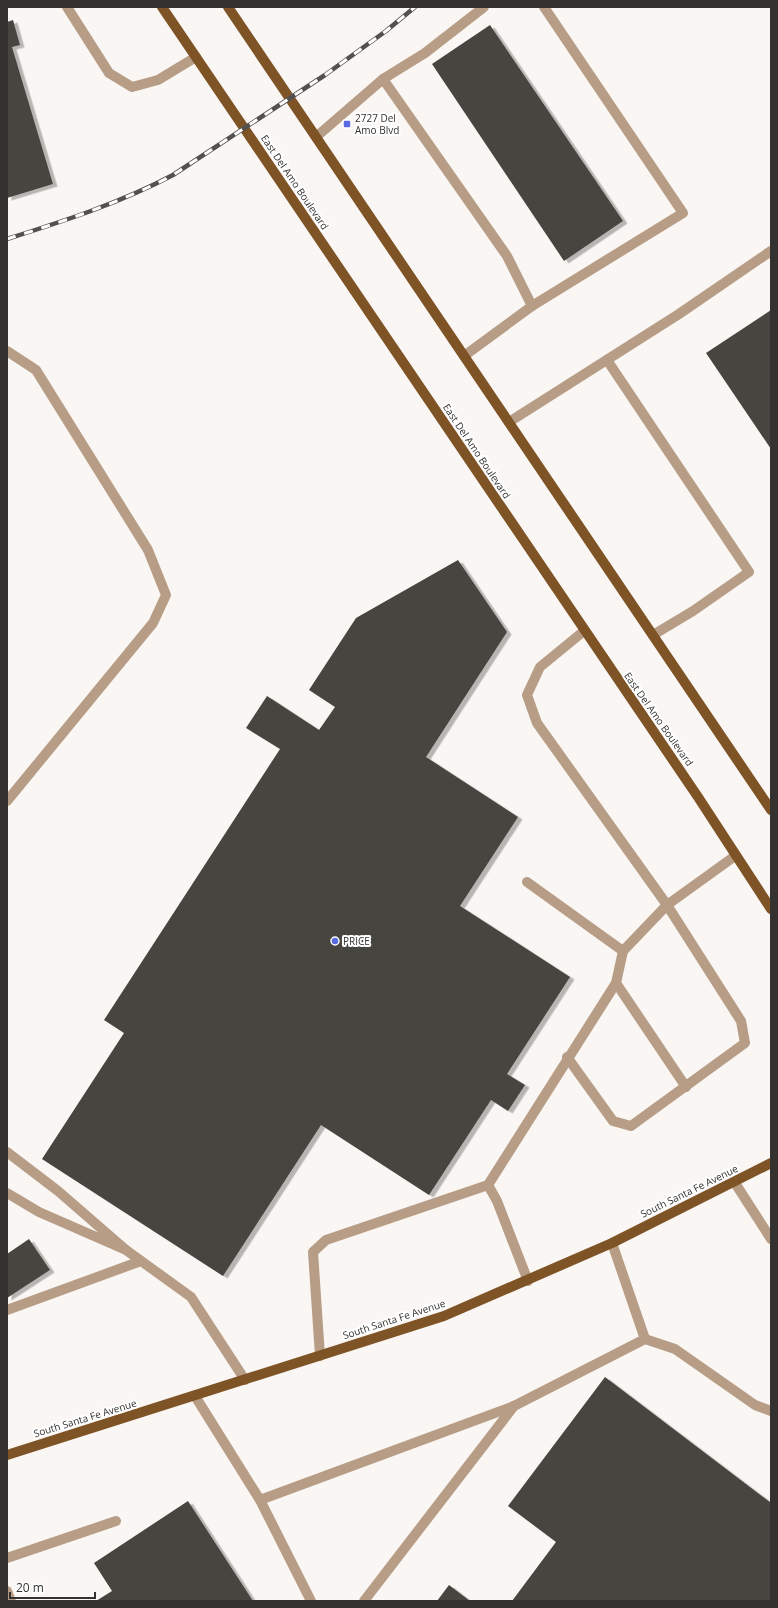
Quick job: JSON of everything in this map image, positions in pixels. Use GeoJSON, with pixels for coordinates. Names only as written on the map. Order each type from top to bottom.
{"type":"FeatureCollection","features":[{"type":"Feature","properties":{"kind":"main road","name":"East Del Amo Boulevard"},"geometry":{"type":"LineString","coordinates":[[162,7],[698,797],[735,856],[771,909]]}},
{"type":"Feature","properties":{"kind":"main road"},"geometry":{"type":"LineString","coordinates":[[228,7],[771,810]]}},
{"type":"Feature","properties":{"kind":"main road","name":"South Santa Fe Avenue"},"geometry":{"type":"LineString","coordinates":[[7,1455],[444,1316],[612,1243],[735,1183],[771,1163]]}},
{"type":"Feature","properties":{"kind":"lane"},"geometry":{"type":"LineString","coordinates":[[67,7],[109,74],[132,87],[158,80],[196,57]]}},
{"type":"Feature","properties":{"kind":"lane"},"geometry":{"type":"LineString","coordinates":[[316,137],[384,79],[425,53],[484,7]]}},
{"type":"Feature","properties":{"kind":"lane"},"geometry":{"type":"LineString","coordinates":[[464,356],[532,306],[683,213],[544,7]]}},
{"type":"Feature","properties":{"kind":"lane"},"geometry":{"type":"LineString","coordinates":[[384,79],[507,256],[532,306]]}},
{"type":"Feature","properties":{"kind":"lane"},"geometry":{"type":"LineString","coordinates":[[509,422],[679,314],[771,251]]}},
{"type":"Feature","properties":{"kind":"lane"},"geometry":{"type":"LineString","coordinates":[[7,351],[36,370],[148,550],[166,595],[153,623],[7,801]]}},
{"type":"Feature","properties":{"kind":"lane"},"geometry":{"type":"LineString","coordinates":[[607,360],[749,572],[693,611],[653,635]]}},
{"type":"Feature","properties":{"kind":"lane"},"geometry":{"type":"LineString","coordinates":[[567,1057],[613,1121],[631,1126],[745,1043],[741,1021],[666,905],[537,723],[527,695],[540,667],[584,631]]}},
{"type":"Feature","properties":{"kind":"lane"},"geometry":{"type":"LineString","coordinates":[[320,1356],[313,1252],[326,1240],[488,1185],[567,1057],[616,983],[623,951],[666,905],[735,856]]}},
{"type":"Feature","properties":{"kind":"lane"},"geometry":{"type":"LineString","coordinates":[[527,882],[623,951]]}},
{"type":"Feature","properties":{"kind":"lane"},"geometry":{"type":"LineString","coordinates":[[616,983],[686,1087]]}},
{"type":"Feature","properties":{"kind":"lane"},"geometry":{"type":"LineString","coordinates":[[7,1152],[58,1190],[126,1250],[191,1297],[245,1380]]}},
{"type":"Feature","properties":{"kind":"lane"},"geometry":{"type":"LineString","coordinates":[[735,1183],[771,1239]]}},
{"type":"Feature","properties":{"kind":"lane"},"geometry":{"type":"LineString","coordinates":[[488,1185],[497,1201],[528,1280]]}},
{"type":"Feature","properties":{"kind":"lane"},"geometry":{"type":"LineString","coordinates":[[7,1193],[39,1212],[126,1250]]}},
{"type":"Feature","properties":{"kind":"lane"},"geometry":{"type":"LineString","coordinates":[[612,1243],[645,1339]]}},
{"type":"Feature","properties":{"kind":"lane"},"geometry":{"type":"LineString","coordinates":[[7,1310],[141,1261]]}},
{"type":"Feature","properties":{"kind":"lane"},"geometry":{"type":"LineString","coordinates":[[260,1500],[514,1406],[645,1339],[675,1349],[755,1405],[771,1411]]}},
{"type":"Feature","properties":{"kind":"lane"},"geometry":{"type":"LineString","coordinates":[[195,1396],[260,1500],[311,1601]]}},
{"type":"Feature","properties":{"kind":"lane"},"geometry":{"type":"LineString","coordinates":[[364,1601],[514,1406]]}},
{"type":"Feature","properties":{"kind":"lane"},"geometry":{"type":"LineString","coordinates":[[7,1558],[116,1521]]}},
{"type":"Feature","properties":{"kind":"lane"},"geometry":{"type":"LineString","coordinates":[[7,1591],[10,1601]]}},
{"type":"Feature","properties":{"kind":"building"},"geometry":{"type":"Polygon","coordinates":[[[13,20],[20,45],[12,47],[53,184],[7,198],[7,22],[13,20]]]}},
{"type":"Feature","properties":{"kind":"building"},"geometry":{"type":"Polygon","coordinates":[[[490,25],[623,221],[564,261],[432,64],[490,25]]]}},
{"type":"Feature","properties":{"kind":"building"},"geometry":{"type":"Polygon","coordinates":[[[771,310],[771,449],[706,353],[771,310]]]}},
{"type":"Feature","properties":{"kind":"building","name":"PRICE"},"geometry":{"type":"Polygon","coordinates":[[[458,560],[507,632],[426,757],[518,817],[460,906],[570,977],[507,1074],[525,1085],[508,1111],[491,1100],[429,1195],[321,1125],[223,1276],[42,1159],[124,1033],[104,1020],[280,749],[246,728],[267,696],[319,730],[335,707],[309,690],[356,618],[458,560]]]}},
{"type":"Feature","properties":{"kind":"building"},"geometry":{"type":"Polygon","coordinates":[[[29,1239],[50,1270],[7,1298],[7,1254],[29,1239]]]}},
{"type":"Feature","properties":{"kind":"building"},"geometry":{"type":"Polygon","coordinates":[[[605,1377],[771,1503],[771,1601],[512,1601],[556,1542],[508,1506],[605,1377]]]}},
{"type":"Feature","properties":{"kind":"building"},"geometry":{"type":"Polygon","coordinates":[[[188,1501],[253,1601],[96,1601],[112,1591],[94,1563],[188,1501]]]}},
{"type":"Feature","properties":{"kind":"building"},"geometry":{"type":"Polygon","coordinates":[[[449,1585],[470,1601],[437,1601],[449,1585]]]}},
{"type":"Feature","properties":{"kind":"railway"},"geometry":{"type":"LineString","coordinates":[[7,239],[112,203],[173,175],[325,75],[386,31],[415,7]]}},
{"type":"Feature","properties":{"kind":"place","name":"2727 Del Amo Blvd"},"geometry":{"type":"Point","coordinates":[347,124]}},
{"type":"Feature","properties":{"kind":"place","name":"PRICE"},"geometry":{"type":"Point","coordinates":[335,941]}}]}
